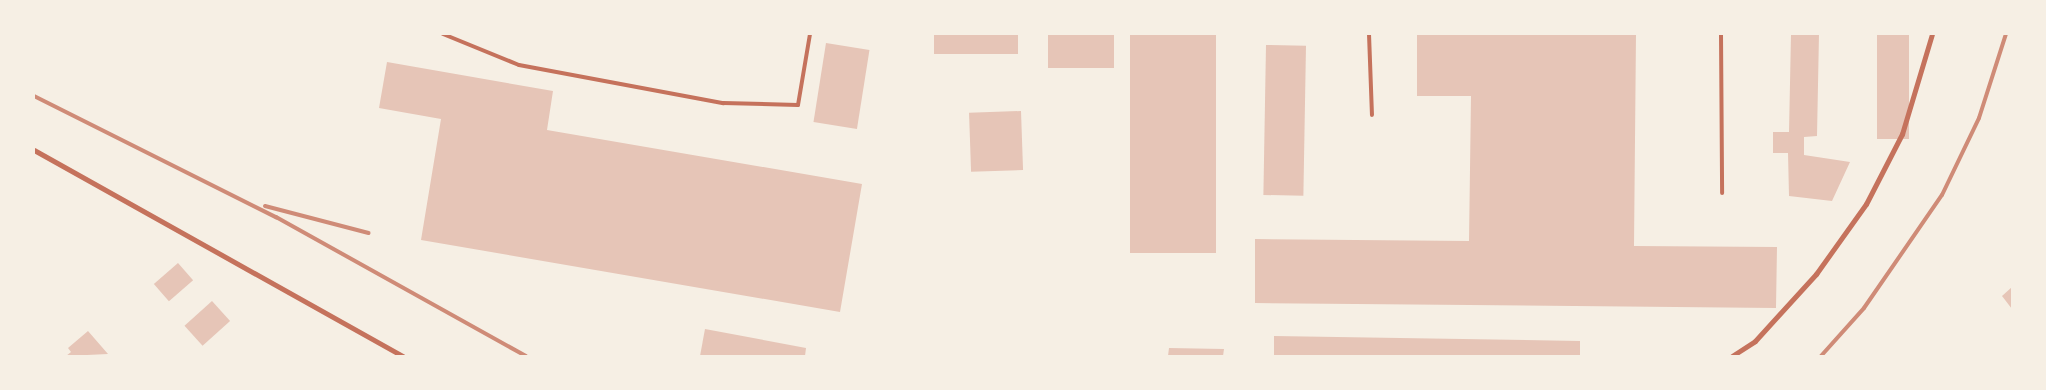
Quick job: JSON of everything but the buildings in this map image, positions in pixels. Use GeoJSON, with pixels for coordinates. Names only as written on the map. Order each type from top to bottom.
{"type":"FeatureCollection","features":[{"type":"Feature","properties":{"kind":"street"},"geometry":{"type":"LineString","coordinates":[[1732,356],[1755,341],[1816,274],[1866,204],[1902,134],[1932,34]]}},
{"type":"Feature","properties":{"kind":"street"},"geometry":{"type":"LineString","coordinates":[[34,150],[403,356]]}},
{"type":"Feature","properties":{"kind":"lane"},"geometry":{"type":"LineString","coordinates":[[443,34],[519,65],[723,103],[798,104],[810,34]]}},
{"type":"Feature","properties":{"kind":"lane"},"geometry":{"type":"LineString","coordinates":[[1369,34],[1372,115]]}},
{"type":"Feature","properties":{"kind":"lane"},"geometry":{"type":"LineString","coordinates":[[1721,34],[1722,193]]}},
{"type":"Feature","properties":{"kind":"railway"},"geometry":{"type":"LineString","coordinates":[[1821,356],[1864,308],[1942,195],[1979,118],[2006,34]]}},
{"type":"Feature","properties":{"kind":"railway"},"geometry":{"type":"LineString","coordinates":[[34,96],[276,217],[526,356]]}},
{"type":"Feature","properties":{"kind":"railway"},"geometry":{"type":"LineString","coordinates":[[265,206],[369,233]]}}]}
